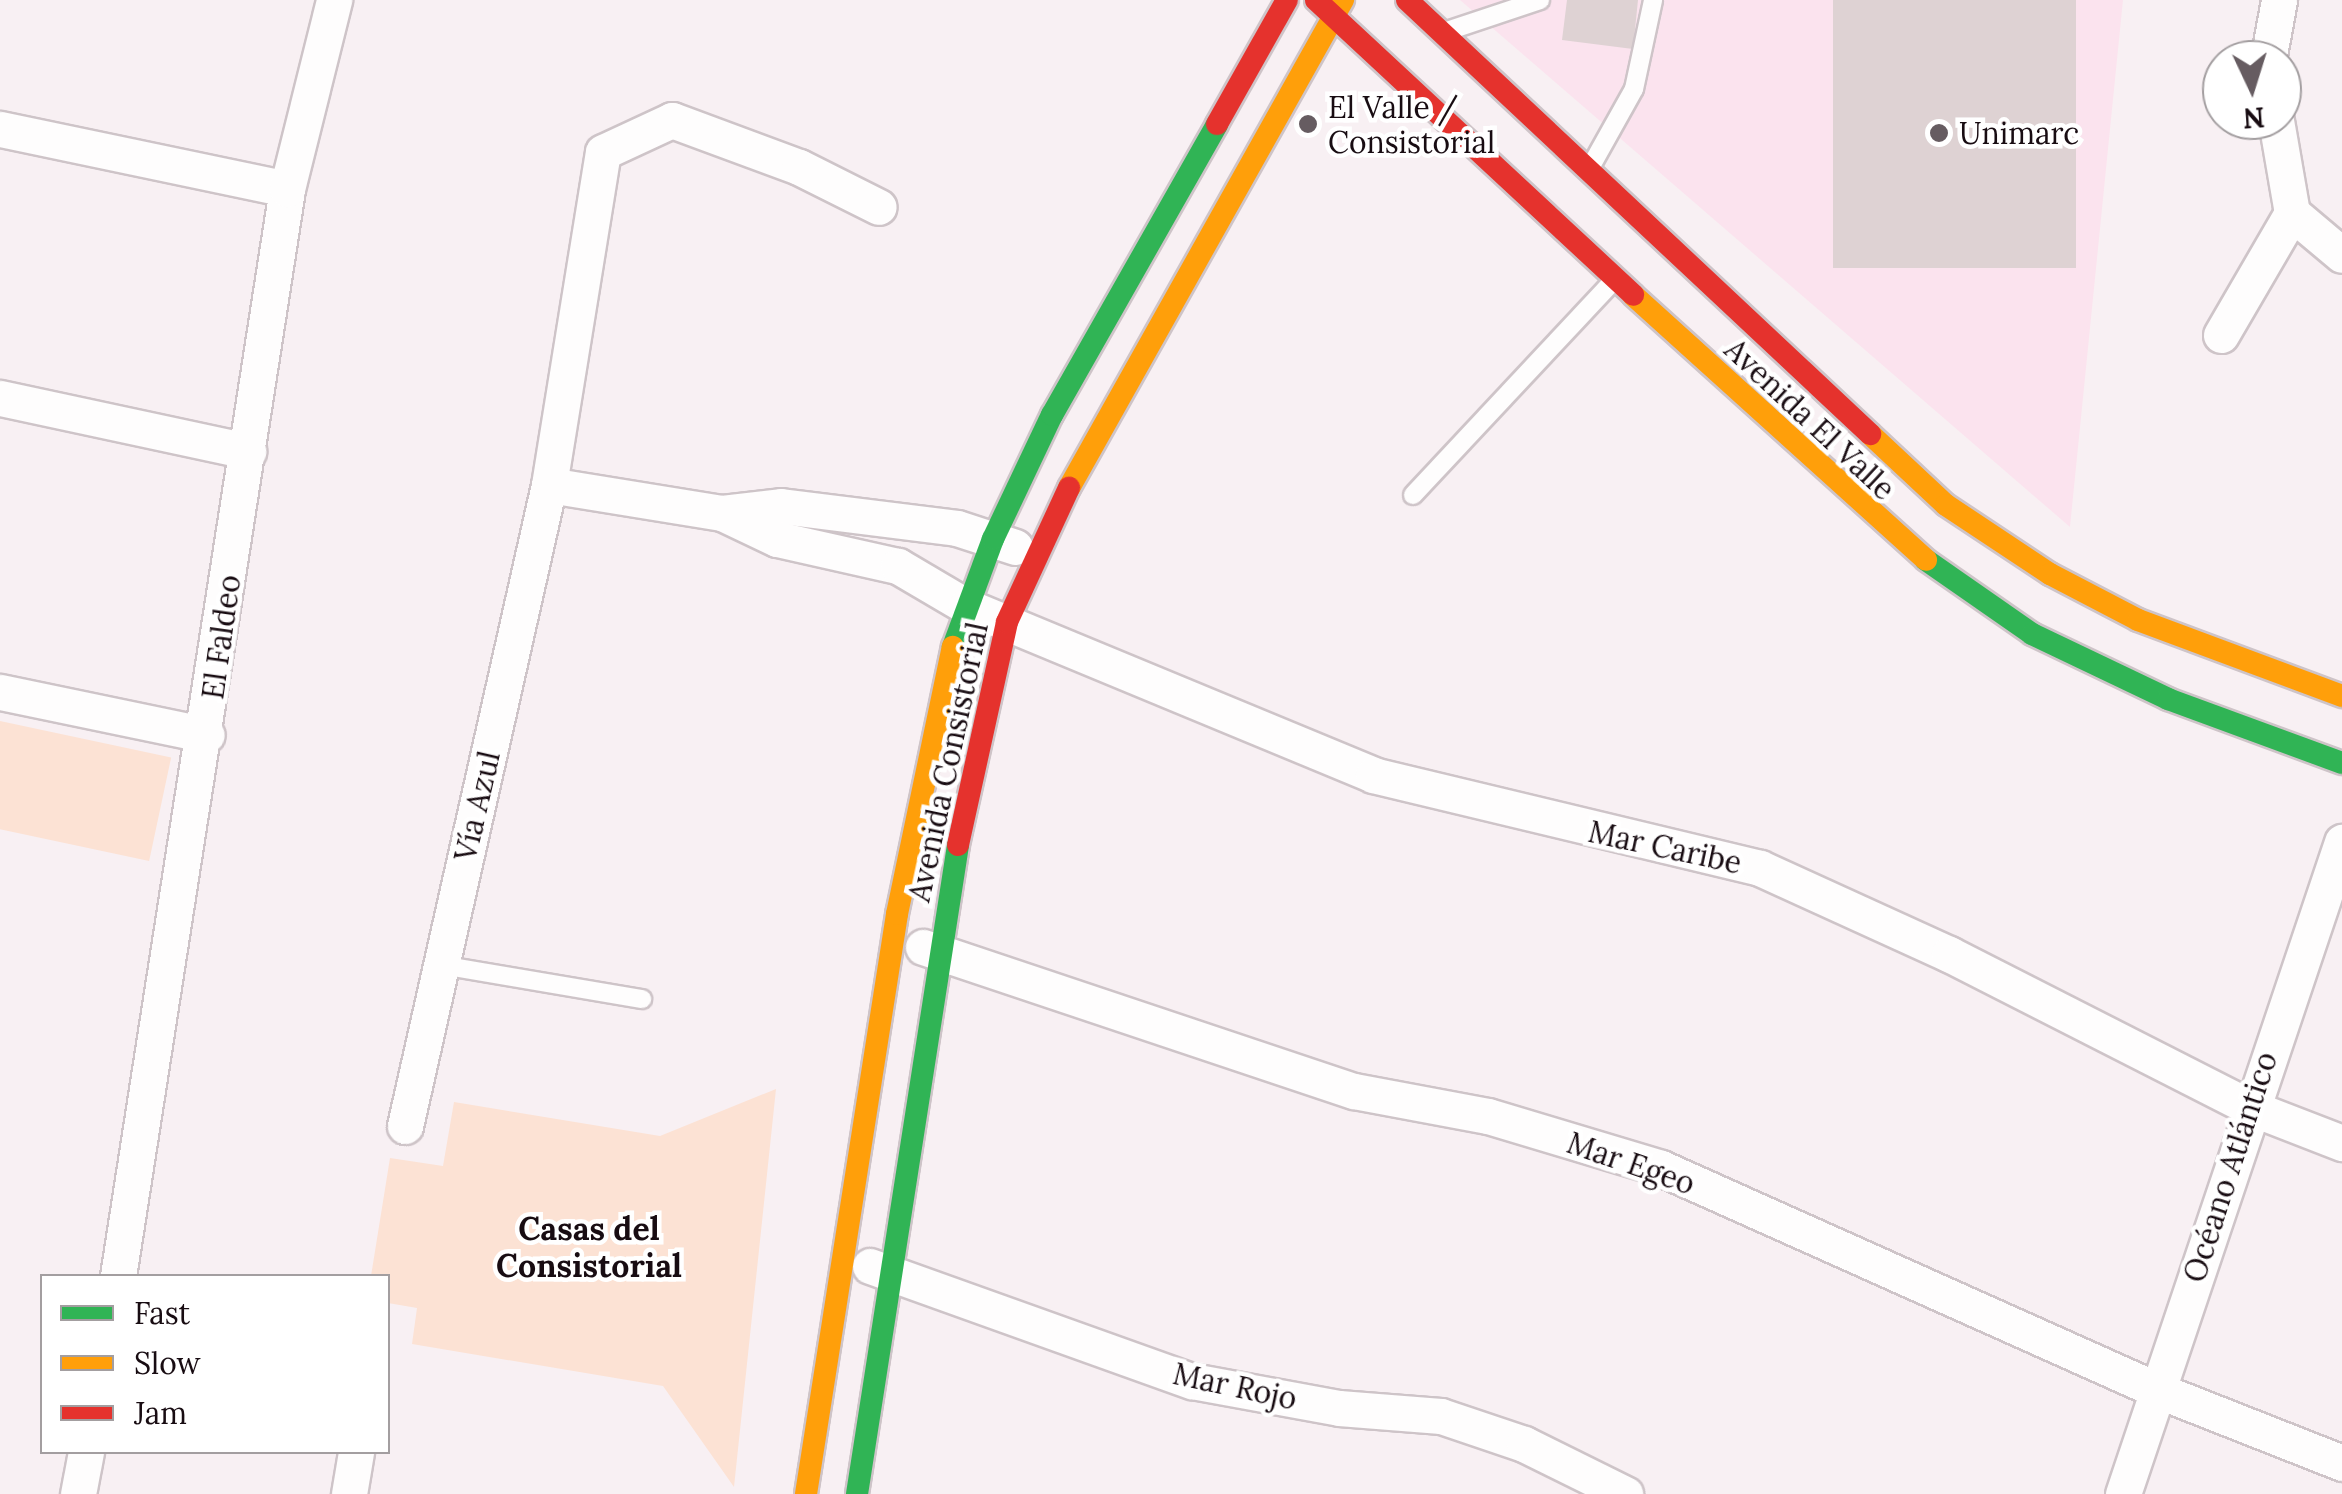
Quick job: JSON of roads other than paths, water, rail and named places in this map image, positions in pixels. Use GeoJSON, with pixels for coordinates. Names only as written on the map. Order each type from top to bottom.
{"type":"FeatureCollection","features":[{"type":"Feature","properties":{"kind":"main road","name":"Avenida Consistorial"},"geometry":{"type":"LineString","coordinates":[[806,1494],[924,764],[966,606],[1052,415],[1287,0]]}},
{"type":"Feature","properties":{"kind":"main road","name":"Avenida El Valle"},"geometry":{"type":"LineString","coordinates":[[1407,0],[1591,166],[1946,505],[2050,574],[2127,647],[2342,764]]}},
{"type":"Feature","properties":{"kind":"main road","name":"Avenida Consistorial"},"geometry":{"type":"LineString","coordinates":[[857,1494],[940,951],[1006,622],[1034,554],[1092,438],[1331,5]]}},
{"type":"Feature","properties":{"kind":"main road","name":"Avenida El Valle"},"geometry":{"type":"LineString","coordinates":[[1331,5],[1614,280],[1894,538],[2032,634],[2127,647],[2342,696]]}},
{"type":"Feature","properties":{"kind":"street","name":"El Faldeo"},"geometry":{"type":"LineString","coordinates":[[118,1274],[207,735],[288,189],[334,0]]}},
{"type":"Feature","properties":{"kind":"street"},"geometry":{"type":"LineString","coordinates":[[2272,40],[2279,0]]}},
{"type":"Feature","properties":{"kind":"street","name":"Vía Azul"},"geometry":{"type":"LineString","coordinates":[[406,1126],[548,486],[603,152],[672,120],[799,167],[879,207]]}},
{"type":"Feature","properties":{"kind":"street"},"geometry":{"type":"LineString","coordinates":[[0,129],[288,189]]}},
{"type":"Feature","properties":{"kind":"street"},"geometry":{"type":"LineString","coordinates":[[2221,335],[2292,213],[2279,140]]}},
{"type":"Feature","properties":{"kind":"street"},"geometry":{"type":"LineString","coordinates":[[2292,213],[2342,255]]}},
{"type":"Feature","properties":{"kind":"street"},"geometry":{"type":"LineString","coordinates":[[0,398],[248,451]]}},
{"type":"Feature","properties":{"kind":"street"},"geometry":{"type":"LineString","coordinates":[[548,486],[722,513],[780,506],[957,528],[1034,554]]}},
{"type":"Feature","properties":{"kind":"street"},"geometry":{"type":"LineString","coordinates":[[722,513],[776,539],[898,566],[966,606]]}},
{"type":"Feature","properties":{"kind":"street","name":"Mar Caribe"},"geometry":{"type":"LineString","coordinates":[[966,606],[1374,775],[1760,868],[1949,954],[2248,1107],[2342,1143]]}},
{"type":"Feature","properties":{"kind":"street"},"geometry":{"type":"LineString","coordinates":[[0,692],[207,735]]}},
{"type":"Feature","properties":{"kind":"street","name":"Océano Atlántico"},"geometry":{"type":"LineString","coordinates":[[2122,1494],[2248,1107],[2342,842]]}},
{"type":"Feature","properties":{"kind":"street","name":"Mar Egeo"},"geometry":{"type":"LineString","coordinates":[[893,940],[940,951],[1354,1092],[1488,1116],[1661,1168],[2157,1390],[2342,1464]]}},
{"type":"Feature","properties":{"kind":"street","name":"Mar Rojo"},"geometry":{"type":"LineString","coordinates":[[846,1262],[894,1270],[1192,1382],[1339,1408],[1441,1416],[1524,1444],[1625,1494]]}},
{"type":"Feature","properties":{"kind":"street"},"geometry":{"type":"LineString","coordinates":[[78,1494],[86,1454]]}},
{"type":"Feature","properties":{"kind":"street"},"geometry":{"type":"LineString","coordinates":[[349,1494],[356,1454]]}},
{"type":"Feature","properties":{"kind":"lane"},"geometry":{"type":"LineString","coordinates":[[1442,32],[1540,0]]}},
{"type":"Feature","properties":{"kind":"lane"},"geometry":{"type":"LineString","coordinates":[[1591,166],[1634,89],[1653,0]]}},
{"type":"Feature","properties":{"kind":"lane"},"geometry":{"type":"LineString","coordinates":[[1412,494],[1614,280]]}},
{"type":"Feature","properties":{"kind":"lane"},"geometry":{"type":"LineString","coordinates":[[442,965],[642,999]]}},
{"type":"Feature","properties":{"kind":"place","name":"El Valle / Consistorial"},"geometry":{"type":"Point","coordinates":[1308,124]}},
{"type":"Feature","properties":{"kind":"place","name":"Unimarc"},"geometry":{"type":"Point","coordinates":[1939,133]}},
{"type":"Feature","properties":{"kind":"district","name":"Casas del Consistorial"},"geometry":{"type":"Point","coordinates":[589,1248]}}]}
